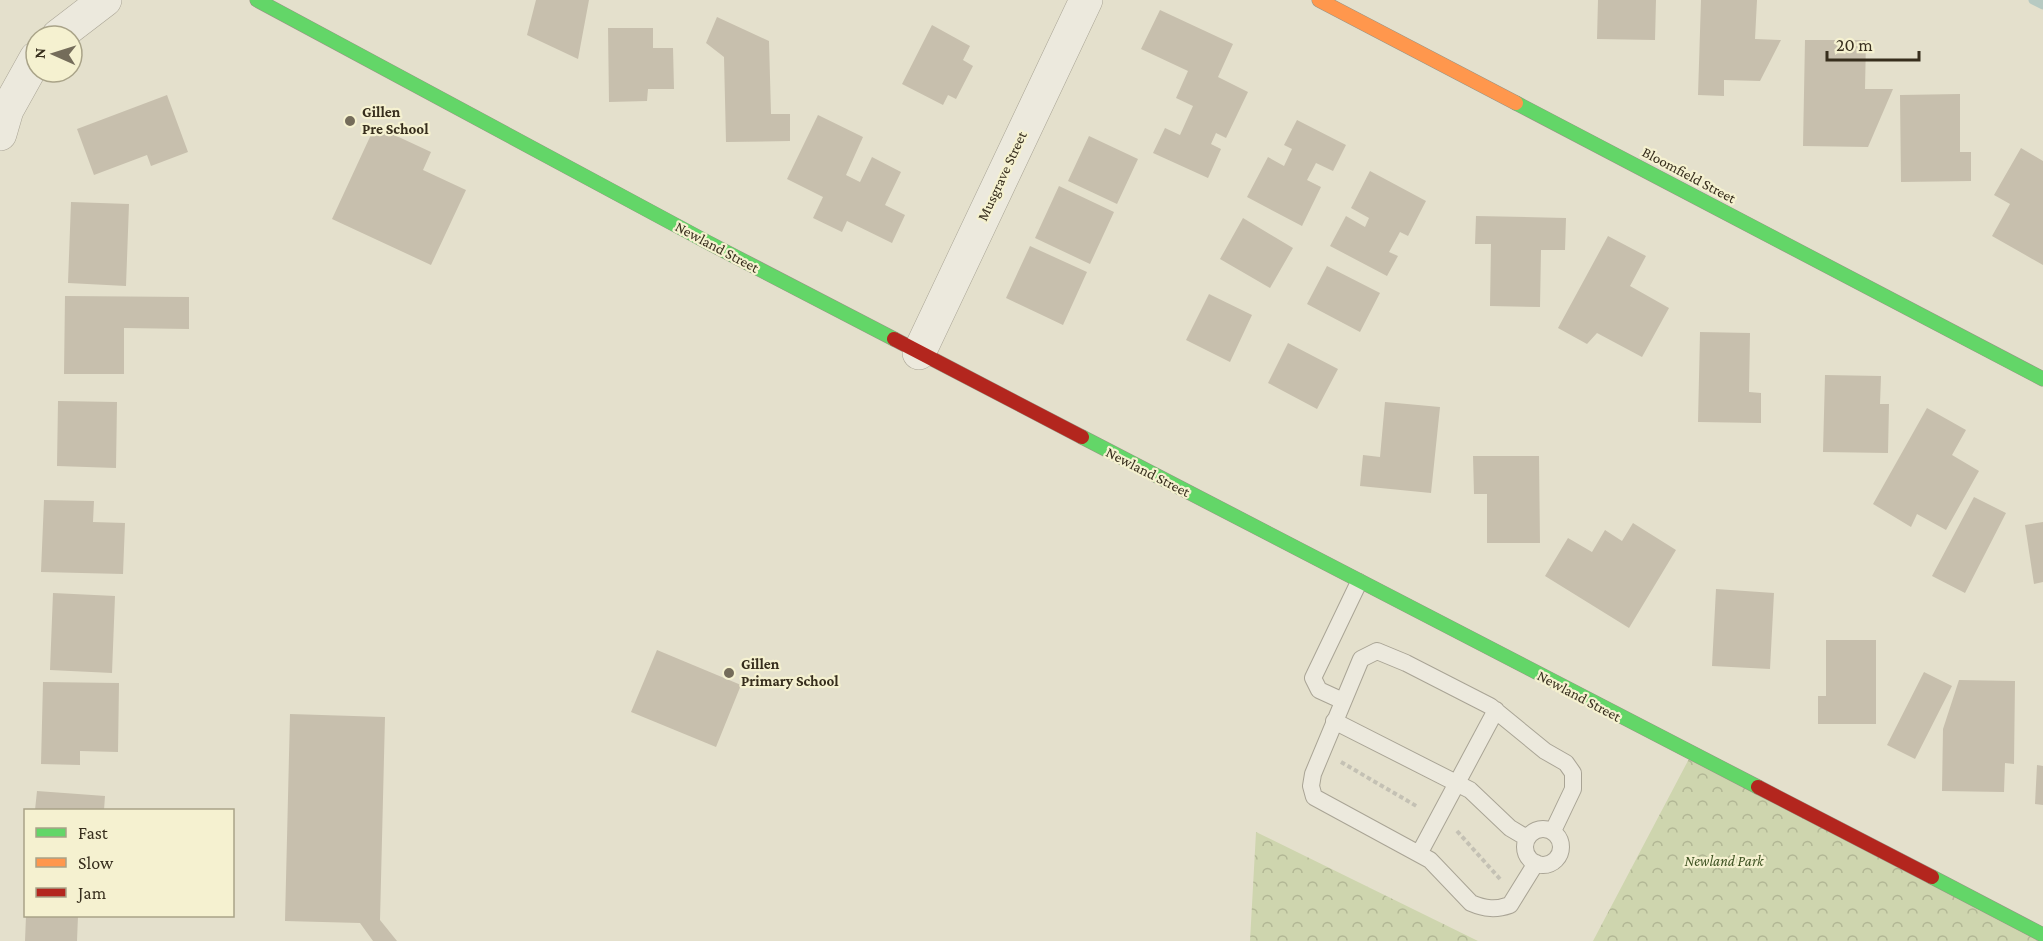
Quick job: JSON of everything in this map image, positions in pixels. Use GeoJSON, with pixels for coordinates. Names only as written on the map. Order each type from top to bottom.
{"type":"FeatureCollection","features":[{"type":"Feature","properties":{"kind":"street"},"geometry":{"type":"LineString","coordinates":[[74,24],[105,0]]}},
{"type":"Feature","properties":{"kind":"street","name":"Newland Street"},"geometry":{"type":"LineString","coordinates":[[256,0],[919,353],[2043,935]]}},
{"type":"Feature","properties":{"kind":"street","name":"Musgrave Street"},"geometry":{"type":"LineString","coordinates":[[919,353],[1086,0]]}},
{"type":"Feature","properties":{"kind":"street","name":"Bloomfield Street"},"geometry":{"type":"LineString","coordinates":[[1319,0],[2043,379]]}},
{"type":"Feature","properties":{"kind":"street"},"geometry":{"type":"LineString","coordinates":[[0,134],[7,110],[24,80]]}},
{"type":"Feature","properties":{"kind":"lane"},"geometry":{"type":"LineString","coordinates":[[1342,701],[1319,690],[1313,678],[1359,582]]}},
{"type":"Feature","properties":{"kind":"lane"},"geometry":{"type":"LineString","coordinates":[[1536,863],[1509,905],[1486,909],[1471,903],[1440,868],[1419,854],[1314,797],[1311,780],[1361,658],[1377,651],[1406,663],[1496,710],[1545,751],[1566,763],[1574,773],[1573,789],[1553,831]]}},
{"type":"Feature","properties":{"kind":"lane"},"geometry":{"type":"LineString","coordinates":[[1419,854],[1496,710]]}},
{"type":"Feature","properties":{"kind":"lane"},"geometry":{"type":"LineString","coordinates":[[1334,721],[1480,796],[1510,828],[1527,838]]}},
{"type":"Feature","properties":{"kind":"lane"},"geometry":{"type":"LineString","coordinates":[[1542,828],[1553,831],[1561,842],[1559,855],[1549,864],[1536,863],[1525,849],[1527,838],[1542,828]]}},
{"type":"Feature","properties":{"kind":"green space","name":"Newland Park"},"geometry":{"type":"Polygon","coordinates":[[[1691,755],[2043,941],[1593,941],[1691,755]]]}},
{"type":"Feature","properties":{"kind":"green space"},"geometry":{"type":"Polygon","coordinates":[[[1256,832],[1478,941],[1250,941],[1256,832]]]}},
{"type":"Feature","properties":{"kind":"building"},"geometry":{"type":"Polygon","coordinates":[[[536,0],[589,0],[578,59],[527,35],[536,0]]]}},
{"type":"Feature","properties":{"kind":"building"},"geometry":{"type":"Polygon","coordinates":[[[1598,0],[1656,0],[1655,40],[1597,39],[1598,0]]]}},
{"type":"Feature","properties":{"kind":"building"},"geometry":{"type":"Polygon","coordinates":[[[1701,0],[1757,0],[1755,39],[1781,40],[1760,81],[1724,80],[1724,96],[1698,95],[1701,0]]]}},
{"type":"Feature","properties":{"kind":"building"},"geometry":{"type":"Polygon","coordinates":[[[1160,10],[1233,44],[1218,77],[1248,92],[1226,138],[1216,133],[1211,144],[1221,149],[1208,178],[1153,153],[1165,128],[1180,135],[1193,106],[1176,98],[1188,71],[1141,49],[1160,10]]]}},
{"type":"Feature","properties":{"kind":"building"},"geometry":{"type":"Polygon","coordinates":[[[717,17],[769,41],[771,114],[790,114],[790,141],[726,142],[724,57],[706,43],[717,17]]]}},
{"type":"Feature","properties":{"kind":"building"},"geometry":{"type":"Polygon","coordinates":[[[932,25],[970,46],[963,60],[973,66],[956,99],[948,95],[943,105],[902,84],[932,25]]]}},
{"type":"Feature","properties":{"kind":"building"},"geometry":{"type":"Polygon","coordinates":[[[608,28],[653,28],[653,48],[673,48],[674,89],[648,89],[647,101],[609,102],[608,28]]]}},
{"type":"Feature","properties":{"kind":"building"},"geometry":{"type":"Polygon","coordinates":[[[1805,40],[1866,40],[1865,89],[1893,89],[1868,147],[1803,146],[1805,40]]]}},
{"type":"Feature","properties":{"kind":"building"},"geometry":{"type":"Polygon","coordinates":[[[1960,94],[1960,152],[1971,152],[1971,181],[1901,182],[1900,95],[1960,94]]]}},
{"type":"Feature","properties":{"kind":"building"},"geometry":{"type":"Polygon","coordinates":[[[167,95],[188,152],[151,166],[147,155],[94,175],[77,129],[167,95]]]}},
{"type":"Feature","properties":{"kind":"building"},"geometry":{"type":"Polygon","coordinates":[[[818,115],[863,137],[846,175],[860,182],[872,157],[901,172],[885,205],[905,215],[892,243],[847,221],[842,232],[813,218],[823,197],[787,179],[818,115]]]}},
{"type":"Feature","properties":{"kind":"building"},"geometry":{"type":"Polygon","coordinates":[[[1297,120],[1346,145],[1333,171],[1316,163],[1307,180],[1321,187],[1302,226],[1247,197],[1268,157],[1284,166],[1292,149],[1284,145],[1297,120]]]}},
{"type":"Feature","properties":{"kind":"building","name":"Gillen Pre School"},"geometry":{"type":"Polygon","coordinates":[[[375,126],[431,152],[423,170],[466,190],[431,265],[332,219],[375,126]]]}},
{"type":"Feature","properties":{"kind":"building"},"geometry":{"type":"Polygon","coordinates":[[[1089,136],[1138,159],[1117,204],[1068,181],[1089,136]]]}},
{"type":"Feature","properties":{"kind":"building"},"geometry":{"type":"Polygon","coordinates":[[[2021,148],[2043,161],[2043,265],[1992,236],[2010,204],[1994,195],[2021,148]]]}},
{"type":"Feature","properties":{"kind":"building"},"geometry":{"type":"Polygon","coordinates":[[[1370,171],[1426,201],[1408,236],[1400,232],[1389,252],[1398,256],[1387,276],[1330,246],[1346,216],[1365,227],[1369,218],[1351,208],[1370,171]]]}},
{"type":"Feature","properties":{"kind":"building"},"geometry":{"type":"Polygon","coordinates":[[[1059,186],[1114,212],[1090,264],[1035,238],[1059,186]]]}},
{"type":"Feature","properties":{"kind":"building"},"geometry":{"type":"Polygon","coordinates":[[[71,202],[129,204],[126,286],[68,283],[71,202]]]}},
{"type":"Feature","properties":{"kind":"building"},"geometry":{"type":"Polygon","coordinates":[[[1476,216],[1566,218],[1565,250],[1541,250],[1540,307],[1490,306],[1491,244],[1475,244],[1476,216]]]}},
{"type":"Feature","properties":{"kind":"building"},"geometry":{"type":"Polygon","coordinates":[[[1243,218],[1293,248],[1270,288],[1220,259],[1243,218]]]}},
{"type":"Feature","properties":{"kind":"building"},"geometry":{"type":"Polygon","coordinates":[[[1608,236],[1646,256],[1630,286],[1669,308],[1642,357],[1597,333],[1587,344],[1558,328],[1608,236]]]}},
{"type":"Feature","properties":{"kind":"building"},"geometry":{"type":"Polygon","coordinates":[[[1030,246],[1087,272],[1063,325],[1006,298],[1030,246]]]}},
{"type":"Feature","properties":{"kind":"building"},"geometry":{"type":"Polygon","coordinates":[[[1327,266],[1380,293],[1360,332],[1307,304],[1327,266]]]}},
{"type":"Feature","properties":{"kind":"building"},"geometry":{"type":"Polygon","coordinates":[[[1209,294],[1252,315],[1230,362],[1186,340],[1209,294]]]}},
{"type":"Feature","properties":{"kind":"building"},"geometry":{"type":"Polygon","coordinates":[[[65,296],[189,297],[189,329],[124,328],[124,374],[64,374],[65,296]]]}},
{"type":"Feature","properties":{"kind":"building"},"geometry":{"type":"Polygon","coordinates":[[[1700,332],[1750,333],[1749,392],[1761,393],[1761,423],[1698,422],[1700,332]]]}},
{"type":"Feature","properties":{"kind":"building"},"geometry":{"type":"Polygon","coordinates":[[[1288,343],[1338,369],[1317,409],[1268,383],[1288,343]]]}},
{"type":"Feature","properties":{"kind":"building"},"geometry":{"type":"Polygon","coordinates":[[[1825,375],[1881,376],[1880,404],[1889,404],[1888,453],[1823,452],[1825,375]]]}},
{"type":"Feature","properties":{"kind":"building"},"geometry":{"type":"Polygon","coordinates":[[[58,401],[117,402],[116,468],[57,466],[58,401]]]}},
{"type":"Feature","properties":{"kind":"building"},"geometry":{"type":"Polygon","coordinates":[[[1385,402],[1440,407],[1431,493],[1360,486],[1363,455],[1380,457],[1385,402]]]}},
{"type":"Feature","properties":{"kind":"building"},"geometry":{"type":"Polygon","coordinates":[[[1927,408],[1966,430],[1952,455],[1979,471],[1946,530],[1917,514],[1911,527],[1873,504],[1927,408]]]}},
{"type":"Feature","properties":{"kind":"building"},"geometry":{"type":"Polygon","coordinates":[[[1473,456],[1539,456],[1540,543],[1487,543],[1487,494],[1474,494],[1473,456]]]}},
{"type":"Feature","properties":{"kind":"building"},"geometry":{"type":"Polygon","coordinates":[[[1974,497],[2006,513],[1965,593],[1932,576],[1974,497]]]}},
{"type":"Feature","properties":{"kind":"building"},"geometry":{"type":"Polygon","coordinates":[[[44,500],[94,501],[93,522],[125,523],[123,574],[41,572],[44,500]]]}},
{"type":"Feature","properties":{"kind":"building"},"geometry":{"type":"Polygon","coordinates":[[[2043,522],[2043,582],[2034,584],[2025,525],[2043,522]]]}},
{"type":"Feature","properties":{"kind":"building"},"geometry":{"type":"Polygon","coordinates":[[[1633,523],[1676,550],[1629,628],[1545,576],[1568,538],[1592,552],[1605,530],[1622,541],[1633,523]]]}},
{"type":"Feature","properties":{"kind":"building"},"geometry":{"type":"Polygon","coordinates":[[[1716,589],[1774,593],[1770,669],[1712,666],[1716,589]]]}},
{"type":"Feature","properties":{"kind":"building"},"geometry":{"type":"Polygon","coordinates":[[[53,593],[115,596],[112,673],[50,670],[53,593]]]}},
{"type":"Feature","properties":{"kind":"building"},"geometry":{"type":"Polygon","coordinates":[[[1826,640],[1876,640],[1876,724],[1818,724],[1818,696],[1826,696],[1826,640]]]}},
{"type":"Feature","properties":{"kind":"building"},"geometry":{"type":"Polygon","coordinates":[[[657,650],[741,685],[716,747],[631,712],[657,650]]]}},
{"type":"Feature","properties":{"kind":"building"},"geometry":{"type":"Polygon","coordinates":[[[1924,672],[1952,686],[1915,759],[1887,745],[1924,672]]]}},
{"type":"Feature","properties":{"kind":"building"},"geometry":{"type":"Polygon","coordinates":[[[1959,680],[2015,681],[2014,764],[2005,763],[2004,792],[1942,791],[1943,729],[1959,680]]]}},
{"type":"Feature","properties":{"kind":"building"},"geometry":{"type":"Polygon","coordinates":[[[43,682],[119,683],[118,752],[80,751],[80,765],[41,764],[43,682]]]}},
{"type":"Feature","properties":{"kind":"building"},"geometry":{"type":"Polygon","coordinates":[[[290,714],[385,717],[380,920],[397,941],[373,941],[360,923],[285,921],[290,714]]]}},
{"type":"Feature","properties":{"kind":"building"},"geometry":{"type":"Polygon","coordinates":[[[2037,765],[2043,766],[2043,805],[2035,804],[2037,765]]]}},
{"type":"Feature","properties":{"kind":"building"},"geometry":{"type":"Polygon","coordinates":[[[37,791],[105,796],[104,809],[35,809],[37,791]]]}},
{"type":"Feature","properties":{"kind":"building"},"geometry":{"type":"Polygon","coordinates":[[[26,917],[78,917],[77,941],[25,941],[26,917]]]}},
{"type":"Feature","properties":{"kind":"waterway"},"geometry":{"type":"LineString","coordinates":[[2033,0],[2043,5]]}},
{"type":"Feature","properties":{"kind":"traffic: fast"},"geometry":{"type":"LineString","coordinates":[[257,0],[707,242],[894,339]]}},
{"type":"Feature","properties":{"kind":"traffic: fast"},"geometry":{"type":"LineString","coordinates":[[1516,103],[2043,379]]}},
{"type":"Feature","properties":{"kind":"traffic: fast"},"geometry":{"type":"LineString","coordinates":[[1082,437],[1758,787]]}},
{"type":"Feature","properties":{"kind":"traffic: fast"},"geometry":{"type":"LineString","coordinates":[[1932,877],[2043,935]]}},
{"type":"Feature","properties":{"kind":"traffic: slow"},"geometry":{"type":"LineString","coordinates":[[1319,0],[1516,103]]}},
{"type":"Feature","properties":{"kind":"traffic: jam"},"geometry":{"type":"LineString","coordinates":[[894,339],[1082,437]]}},
{"type":"Feature","properties":{"kind":"traffic: jam"},"geometry":{"type":"LineString","coordinates":[[1758,787],[1932,877]]}},
{"type":"Feature","properties":{"kind":"place","name":"Gillen Pre School"},"geometry":{"type":"Point","coordinates":[350,121]}},
{"type":"Feature","properties":{"kind":"place","name":"Gillen Primary School"},"geometry":{"type":"Point","coordinates":[729,673]}}]}
